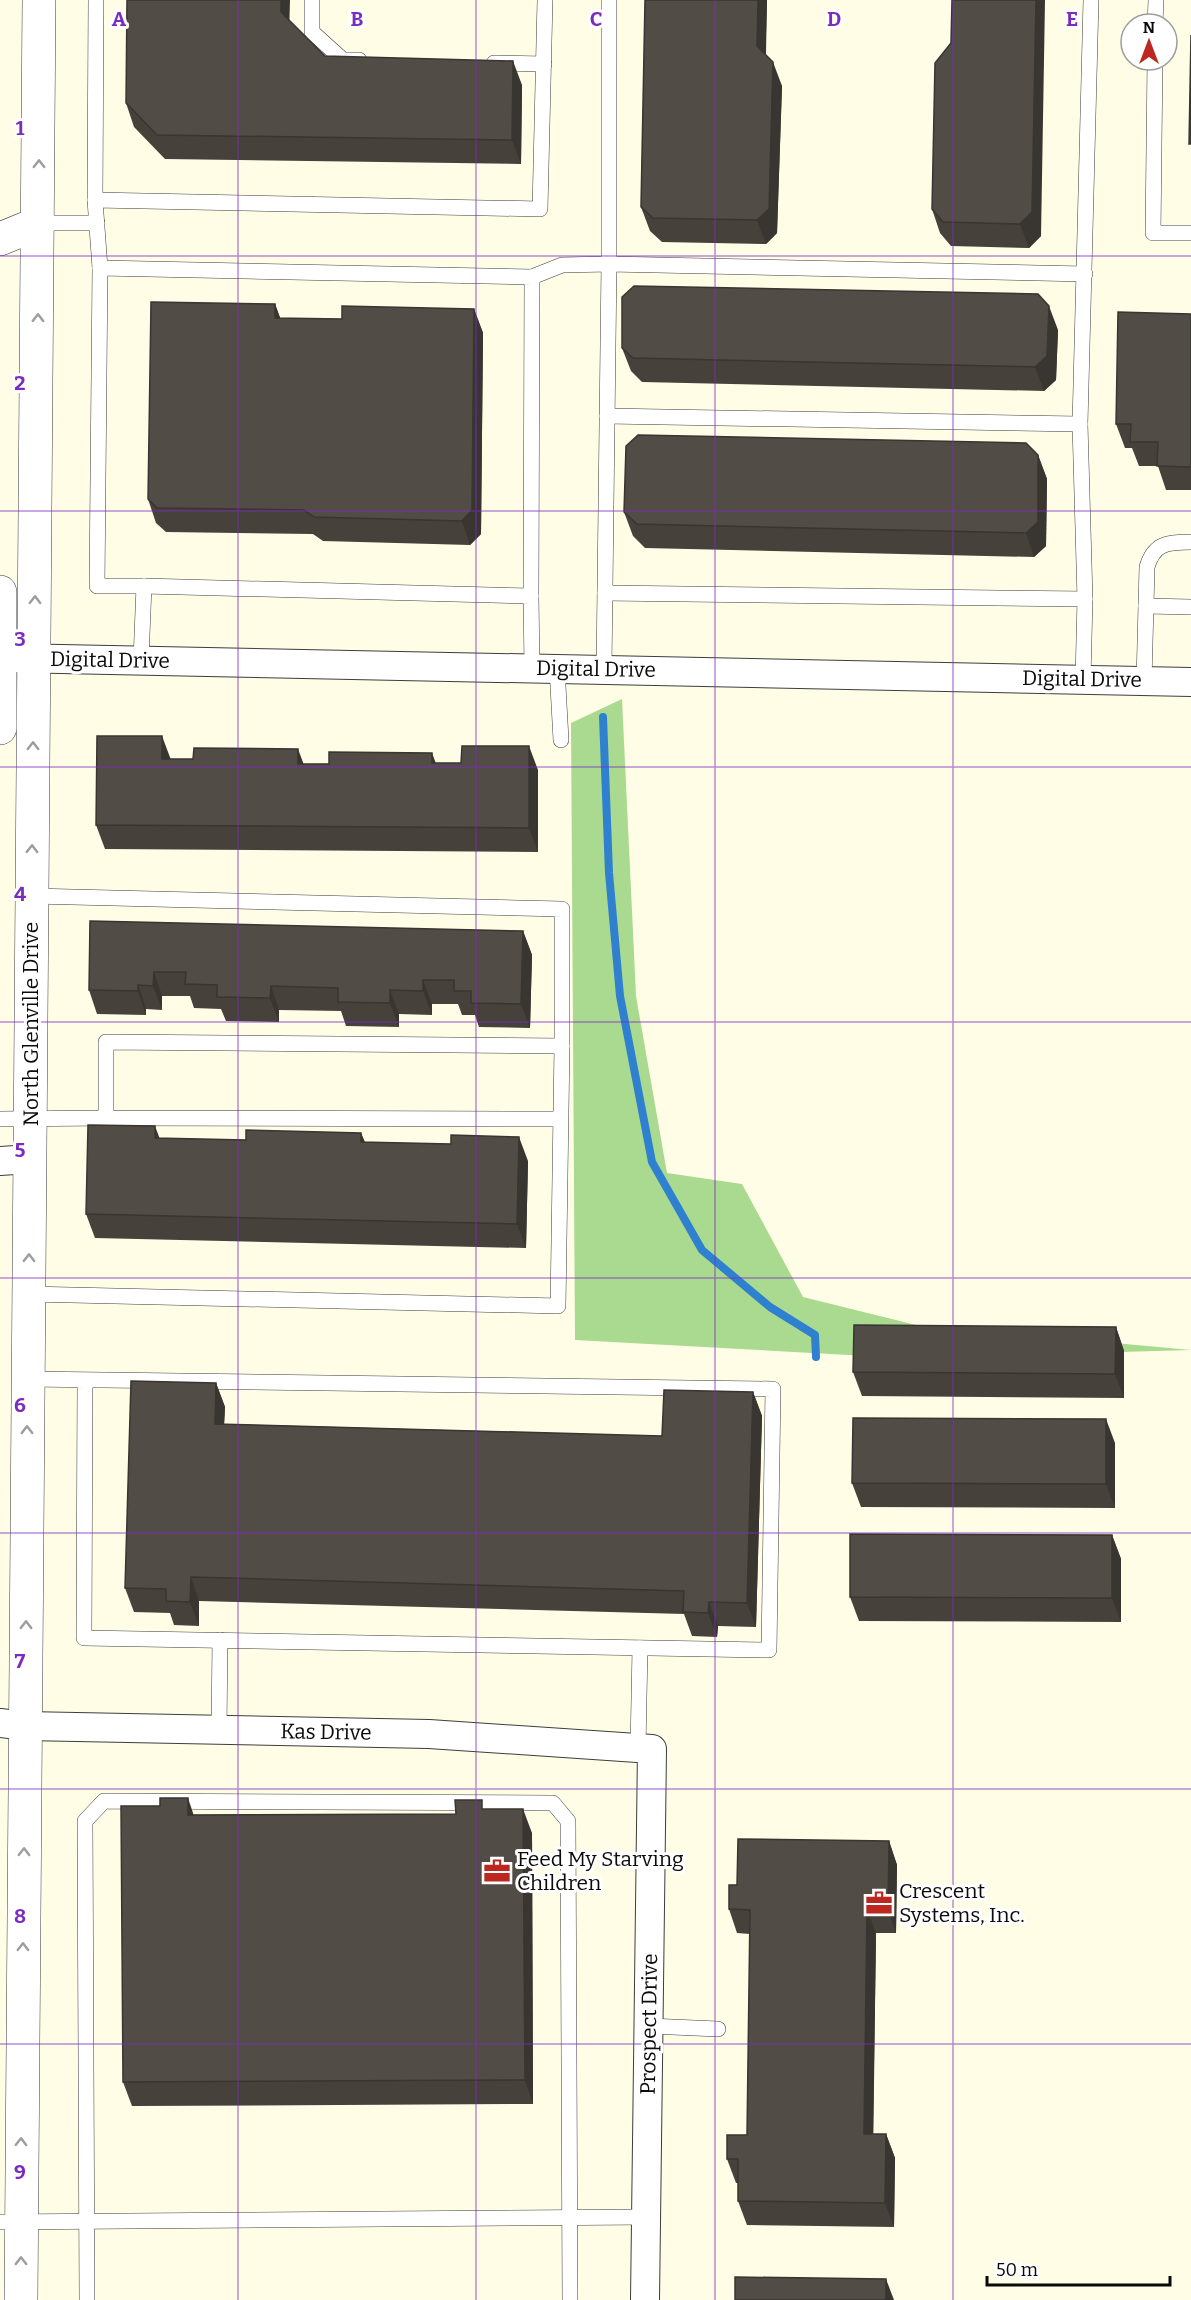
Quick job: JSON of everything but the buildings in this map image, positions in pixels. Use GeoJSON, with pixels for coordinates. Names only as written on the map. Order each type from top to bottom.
{"type":"FeatureCollection","features":[{"type":"Feature","properties":{"kind":"street","name":"North Glenville Drive"},"geometry":{"type":"LineString","coordinates":[[21,2300],[10,2222],[13,1725],[28,1379],[28,1294],[15,1160],[15,1119],[32,896],[39,0]]}},
{"type":"Feature","properties":{"kind":"street"},"geometry":{"type":"LineString","coordinates":[[0,239],[39,223]]}},
{"type":"Feature","properties":{"kind":"street"},"geometry":{"type":"LineString","coordinates":[[0,592],[0,728]]}},
{"type":"Feature","properties":{"kind":"street","name":"Digital Drive"},"geometry":{"type":"LineString","coordinates":[[0,658],[1191,681]]}},
{"type":"Feature","properties":{"kind":"street","name":"Kas Drive"},"geometry":{"type":"LineString","coordinates":[[13,1725],[429,1734],[645,1748]]}},
{"type":"Feature","properties":{"kind":"street","name":"Prospect Drive"},"geometry":{"type":"LineString","coordinates":[[645,1748],[649,2026],[645,2300]]}},
{"type":"Feature","properties":{"kind":"lane"},"geometry":{"type":"LineString","coordinates":[[96,0],[95,200],[100,268],[97,586],[531,596]]}},
{"type":"Feature","properties":{"kind":"lane"},"geometry":{"type":"LineString","coordinates":[[312,0],[312,32],[343,60],[378,61]]}},
{"type":"Feature","properties":{"kind":"lane"},"geometry":{"type":"LineString","coordinates":[[95,200],[540,209],[545,0]]}},
{"type":"Feature","properties":{"kind":"lane"},"geometry":{"type":"LineString","coordinates":[[604,669],[609,264],[609,0]]}},
{"type":"Feature","properties":{"kind":"lane"},"geometry":{"type":"LineString","coordinates":[[1083,679],[1085,600],[1080,424],[1091,0]]}},
{"type":"Feature","properties":{"kind":"lane"},"geometry":{"type":"LineString","coordinates":[[485,63],[544,64]]}},
{"type":"Feature","properties":{"kind":"lane"},"geometry":{"type":"LineString","coordinates":[[1155,72],[1153,233],[1191,234]]}},
{"type":"Feature","properties":{"kind":"lane"},"geometry":{"type":"LineString","coordinates":[[39,223],[97,223]]}},
{"type":"Feature","properties":{"kind":"lane"},"geometry":{"type":"LineString","coordinates":[[100,268],[532,277],[562,265],[609,264],[1085,274]]}},
{"type":"Feature","properties":{"kind":"lane"},"geometry":{"type":"LineString","coordinates":[[532,277],[531,596],[544,668],[561,740]]}},
{"type":"Feature","properties":{"kind":"lane"},"geometry":{"type":"LineString","coordinates":[[607,416],[1080,424]]}},
{"type":"Feature","properties":{"kind":"lane"},"geometry":{"type":"LineString","coordinates":[[1144,681],[1147,567],[1150,556],[1155,549],[1168,543],[1191,542]]}},
{"type":"Feature","properties":{"kind":"lane"},"geometry":{"type":"LineString","coordinates":[[141,660],[144,586]]}},
{"type":"Feature","properties":{"kind":"lane"},"geometry":{"type":"LineString","coordinates":[[605,593],[1085,600]]}},
{"type":"Feature","properties":{"kind":"lane"},"geometry":{"type":"LineString","coordinates":[[1146,606],[1191,607]]}},
{"type":"Feature","properties":{"kind":"lane"},"geometry":{"type":"LineString","coordinates":[[28,1294],[558,1306],[562,1046],[562,909],[32,896]]}},
{"type":"Feature","properties":{"kind":"lane"},"geometry":{"type":"LineString","coordinates":[[106,1118],[106,1042],[562,1046]]}},
{"type":"Feature","properties":{"kind":"lane"},"geometry":{"type":"LineString","coordinates":[[15,1119],[560,1119]]}},
{"type":"Feature","properties":{"kind":"lane"},"geometry":{"type":"LineString","coordinates":[[28,1379],[773,1389],[769,1650],[84,1638],[85,1380]]}},
{"type":"Feature","properties":{"kind":"lane"},"geometry":{"type":"LineString","coordinates":[[219,1730],[220,1640]]}},
{"type":"Feature","properties":{"kind":"lane"},"geometry":{"type":"LineString","coordinates":[[640,1648],[645,1748]]}},
{"type":"Feature","properties":{"kind":"lane"},"geometry":{"type":"LineString","coordinates":[[87,2300],[85,1821],[104,1801],[553,1803],[568,1821],[570,2300]]}},
{"type":"Feature","properties":{"kind":"lane"},"geometry":{"type":"LineString","coordinates":[[649,2026],[718,2029]]}},
{"type":"Feature","properties":{"kind":"lane"},"geometry":{"type":"LineString","coordinates":[[10,2222],[646,2217]]}},
{"type":"Feature","properties":{"kind":"green space"},"geometry":{"type":"Polygon","coordinates":[[[622,699],[636,996],[667,1173],[742,1184],[803,1297],[916,1325],[1191,1350],[904,1358],[575,1340],[571,723],[622,699]]]}},
{"type":"Feature","properties":{"kind":"waterway"},"geometry":{"type":"LineString","coordinates":[[603,717],[609,873],[620,996],[652,1162],[702,1250],[770,1307],[815,1335],[816,1357]]}},
{"type":"Feature","properties":{"kind":"place","name":"Feed My Starving Children"},"geometry":{"type":"Point","coordinates":[497,1871]}},
{"type":"Feature","properties":{"kind":"place","name":"Crescent Systems, Inc."},"geometry":{"type":"Point","coordinates":[879,1903]}}]}
